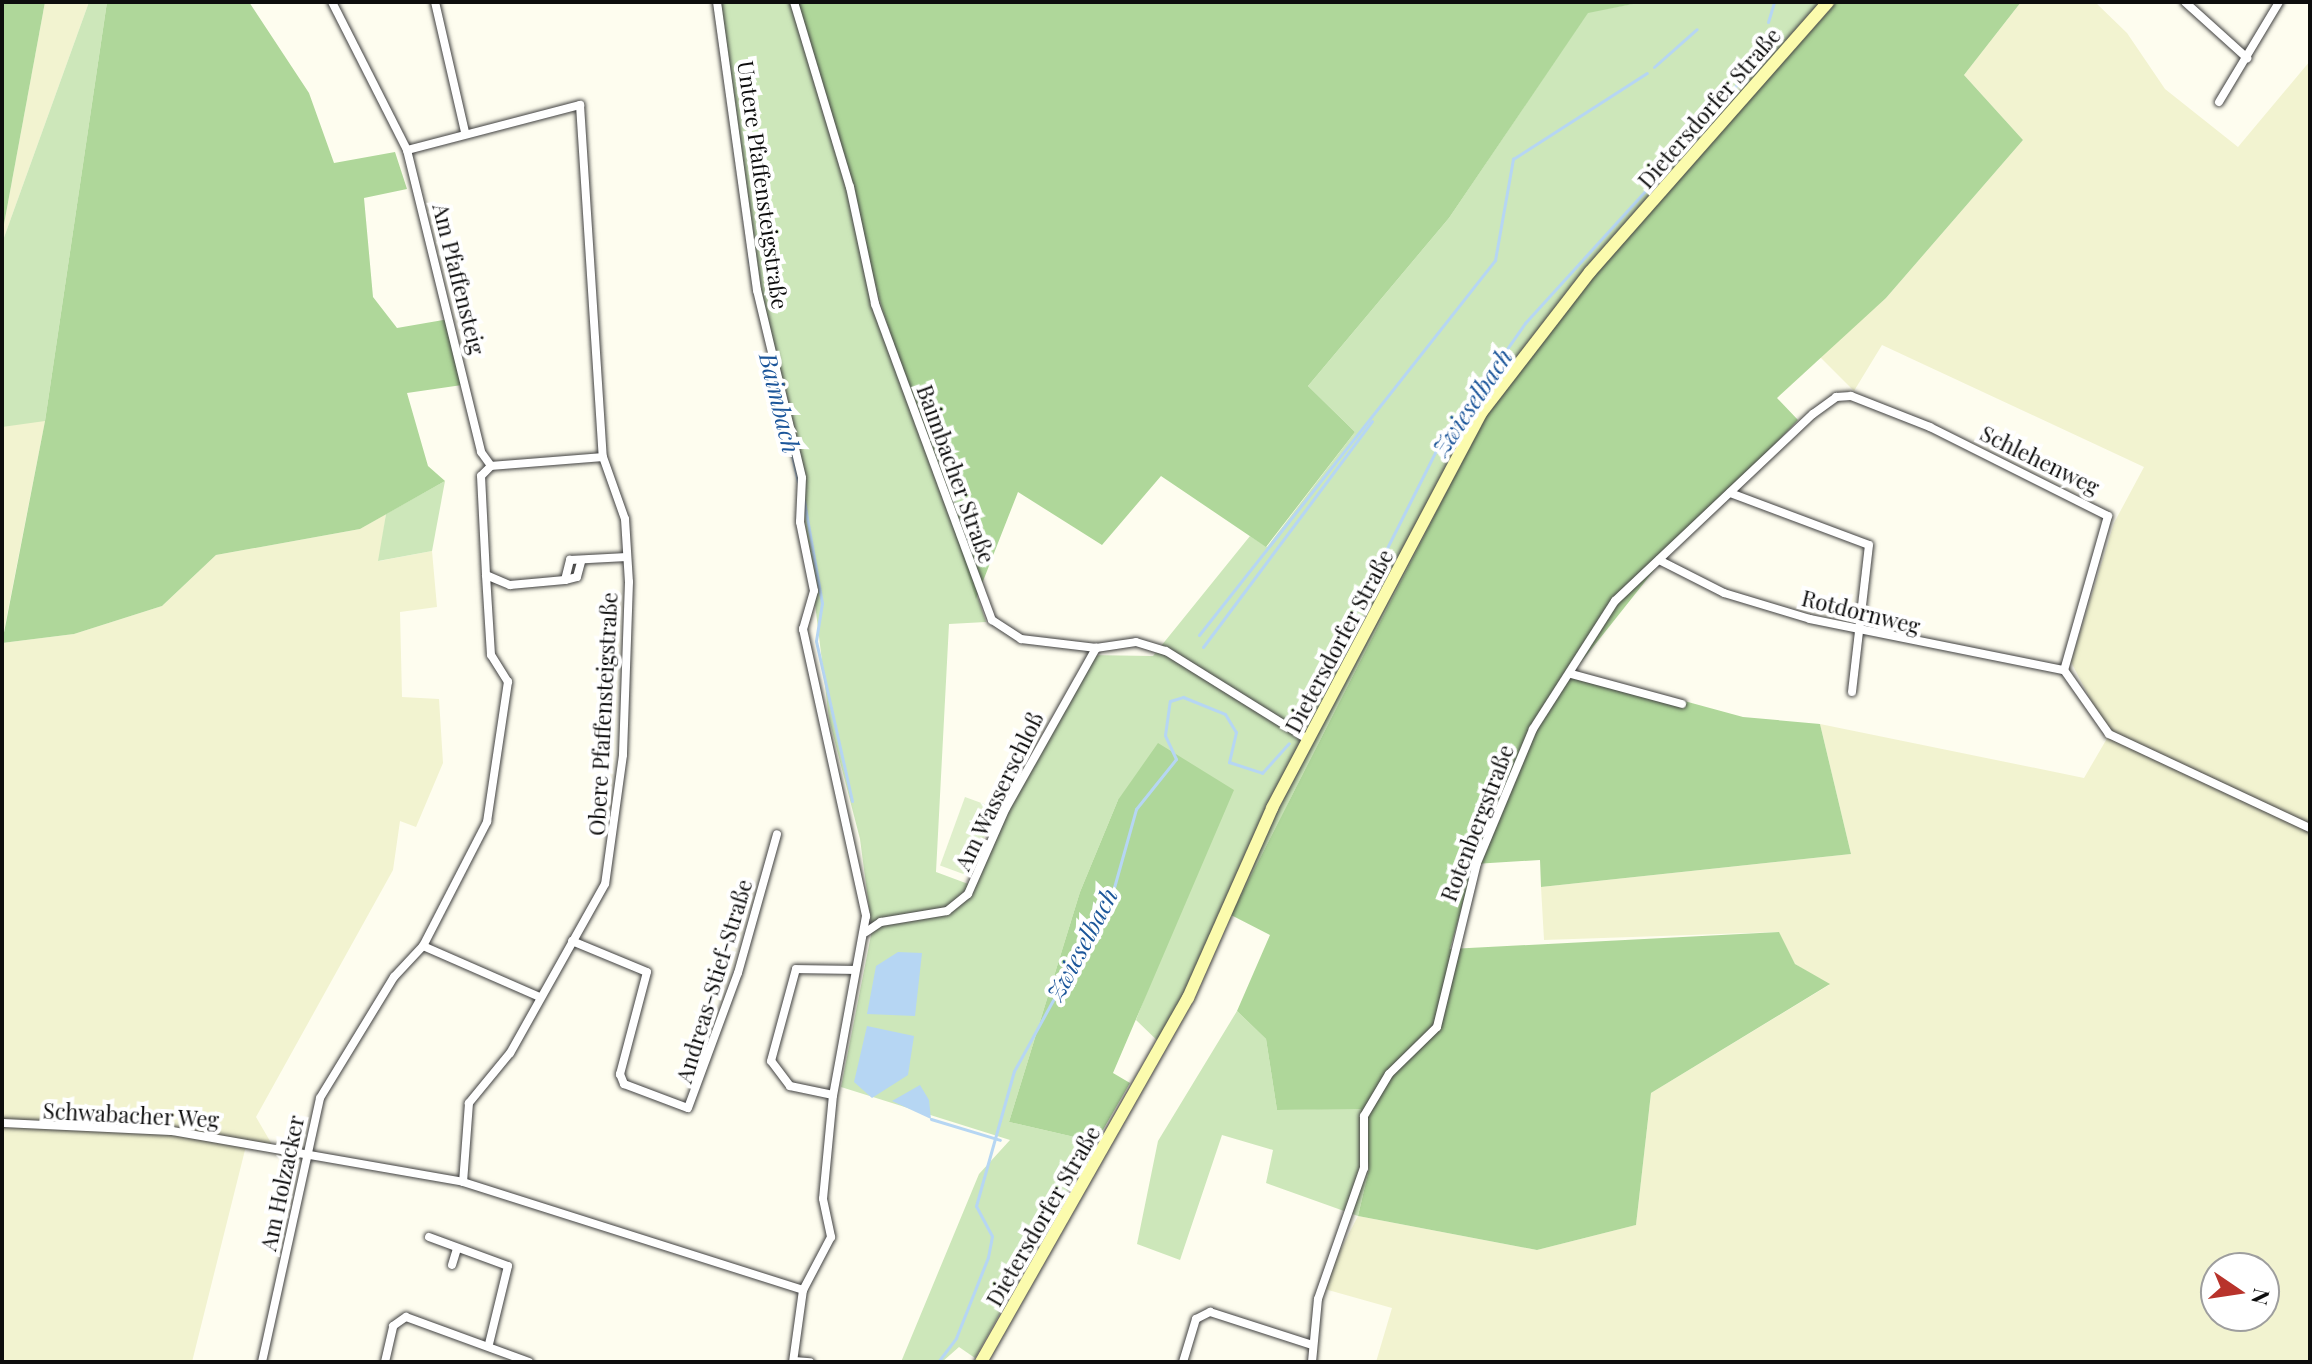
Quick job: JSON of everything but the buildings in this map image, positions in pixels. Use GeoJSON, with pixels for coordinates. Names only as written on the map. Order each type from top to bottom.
{"type":"FeatureCollection","features":[{"type":"Feature","properties":{"kind":"street","name":"Am Pfaffensteig"},"geometry":{"type":"LineString","coordinates":[[332,2],[407,150],[481,452],[491,466]]}},
{"type":"Feature","properties":{"kind":"street"},"geometry":{"type":"LineString","coordinates":[[435,2],[465,132]]}},
{"type":"Feature","properties":{"kind":"street","name":"Untere Pfaffensteigstraße"},"geometry":{"type":"LineString","coordinates":[[717,2],[757,290],[802,478],[800,522],[814,591],[803,629],[853,840],[866,932]]}},
{"type":"Feature","properties":{"kind":"street","name":"Baimbacher Straße"},"geometry":{"type":"LineString","coordinates":[[794,2],[850,187],[875,304],[992,620],[1021,639],[1096,648],[1136,642],[1166,651],[1309,740]]}},
{"type":"Feature","properties":{"kind":"street","name":"Dietersdorfer Straße"},"geometry":{"type":"LineString","coordinates":[[981,1362],[1188,998],[1309,740],[1481,413],[1590,272],[1828,2]]}},
{"type":"Feature","properties":{"kind":"street"},"geometry":{"type":"LineString","coordinates":[[2185,2],[2247,58]]}},
{"type":"Feature","properties":{"kind":"street"},"geometry":{"type":"LineString","coordinates":[[2219,102],[2279,2]]}},
{"type":"Feature","properties":{"kind":"street","name":"Obere Pfaffensteigstraße"},"geometry":{"type":"LineString","coordinates":[[407,150],[570,104],[580,105],[585,117],[603,457],[617,484],[627,557],[625,737],[614,845],[605,884],[510,1053],[469,1103],[463,1182]]}},
{"type":"Feature","properties":{"kind":"street","name":"Rotenbergstraße"},"geometry":{"type":"LineString","coordinates":[[1312,1362],[1318,1299],[1358,1192],[1364,1116],[1389,1074],[1437,1027],[1453,942],[1492,823],[1533,729],[1615,601],[1813,414],[1836,397],[1851,396]]}},
{"type":"Feature","properties":{"kind":"street","name":"Schlehenweg"},"geometry":{"type":"LineString","coordinates":[[1851,396],[1930,427],[2108,516],[2064,670]]}},
{"type":"Feature","properties":{"kind":"street"},"geometry":{"type":"LineString","coordinates":[[491,466],[603,457]]}},
{"type":"Feature","properties":{"kind":"street","name":"Am Holzacker"},"geometry":{"type":"LineString","coordinates":[[262,1362],[320,1098],[394,977],[423,946],[487,822],[508,682],[491,655],[481,476],[491,466]]}},
{"type":"Feature","properties":{"kind":"street"},"geometry":{"type":"LineString","coordinates":[[1730,493],[1869,545],[1863,633],[1852,692]]}},
{"type":"Feature","properties":{"kind":"street"},"geometry":{"type":"LineString","coordinates":[[486,575],[510,585],[565,580],[577,577],[581,562],[627,557]]}},
{"type":"Feature","properties":{"kind":"street","name":"Rotdornweg"},"geometry":{"type":"LineString","coordinates":[[1659,560],[1724,593],[1863,633],[2064,670]]}},
{"type":"Feature","properties":{"kind":"street","name":"Am Wasserschloß"},"geometry":{"type":"LineString","coordinates":[[866,932],[881,922],[947,911],[968,894],[1006,808],[1096,648]]}},
{"type":"Feature","properties":{"kind":"street"},"geometry":{"type":"LineString","coordinates":[[2064,670],[2109,734],[2310,828]]}},
{"type":"Feature","properties":{"kind":"street"},"geometry":{"type":"LineString","coordinates":[[1571,674],[1682,704]]}},
{"type":"Feature","properties":{"kind":"street","name":"Andreas-Stief-Straße"},"geometry":{"type":"LineString","coordinates":[[572,941],[647,972],[620,1074],[624,1084],[688,1108],[734,988],[777,834]]}},
{"type":"Feature","properties":{"kind":"street"},"geometry":{"type":"LineString","coordinates":[[810,1362],[793,1361],[803,1290],[831,1237],[823,1199],[833,1095],[854,970],[866,932]]}},
{"type":"Feature","properties":{"kind":"street"},"geometry":{"type":"LineString","coordinates":[[423,946],[540,997]]}},
{"type":"Feature","properties":{"kind":"street"},"geometry":{"type":"LineString","coordinates":[[833,1095],[790,1086],[771,1061],[796,969],[854,970]]}},
{"type":"Feature","properties":{"kind":"street","name":"Schwabacher Weg"},"geometry":{"type":"LineString","coordinates":[[2,1123],[172,1131],[306,1151]]}},
{"type":"Feature","properties":{"kind":"street"},"geometry":{"type":"LineString","coordinates":[[306,1151],[463,1182],[803,1290]]}},
{"type":"Feature","properties":{"kind":"street"},"geometry":{"type":"LineString","coordinates":[[429,1237],[508,1266],[489,1344]]}},
{"type":"Feature","properties":{"kind":"street"},"geometry":{"type":"LineString","coordinates":[[452,1265],[457,1249]]}},
{"type":"Feature","properties":{"kind":"street"},"geometry":{"type":"LineString","coordinates":[[1183,1362],[1196,1319],[1210,1312],[1312,1345]]}},
{"type":"Feature","properties":{"kind":"street"},"geometry":{"type":"LineString","coordinates":[[385,1362],[393,1326],[406,1317],[489,1344],[529,1362]]}},
{"type":"Feature","properties":{"kind":"green space"},"geometry":{"type":"Polygon","coordinates":[[[2,2],[45,2],[2,235],[2,2]]]}},
{"type":"Feature","properties":{"kind":"green space"},"geometry":{"type":"Polygon","coordinates":[[[45,2],[89,2],[2,243],[2,235],[45,2]]]}},
{"type":"Feature","properties":{"kind":"green space"},"geometry":{"type":"Polygon","coordinates":[[[89,2],[107,2],[45,421],[2,427],[2,243],[89,2]]]}},
{"type":"Feature","properties":{"kind":"green space"},"geometry":{"type":"Polygon","coordinates":[[[107,2],[249,2],[309,93],[334,163],[395,152],[407,189],[364,198],[373,297],[397,328],[449,319],[462,385],[407,393],[428,466],[445,481],[360,529],[216,555],[162,606],[74,634],[2,643],[45,421],[107,2]]]}},
{"type":"Feature","properties":{"kind":"green space"},"geometry":{"type":"Polygon","coordinates":[[[718,2],[798,2],[881,304],[986,622],[949,624],[936,872],[971,885],[1003,806],[1088,655],[1153,656],[1250,536],[1267,547],[1355,432],[1308,386],[1449,218],[1588,12],[1643,2],[1837,2],[1594,273],[1483,420],[1164,1047],[1136,1020],[1173,925],[1118,800],[1080,892],[1009,1122],[1096,1142],[975,1358],[959,1347],[942,1362],[901,1362],[979,1174],[1010,1140],[841,1087],[872,930],[860,839],[829,719],[794,431],[756,293],[718,2]]]}},
{"type":"Feature","properties":{"kind":"green space"},"geometry":{"type":"Polygon","coordinates":[[[798,2],[1643,2],[1588,13],[1449,218],[1308,386],[1355,432],[1266,547],[1161,476],[1102,545],[1018,492],[976,599],[881,304],[798,2]]]}},
{"type":"Feature","properties":{"kind":"green space"},"geometry":{"type":"Polygon","coordinates":[[[1837,2],[2021,2],[1964,75],[2023,140],[1886,298],[1777,398],[1798,420],[1659,564],[1574,671],[1743,717],[1820,724],[1851,854],[1541,887],[1540,860],[1474,864],[1450,949],[1779,932],[1795,964],[1830,984],[1651,1093],[1636,1225],[1537,1250],[1358,1216],[1369,1169],[1361,1109],[1277,1110],[1266,1039],[1237,1011],[1270,935],[1231,915],[1483,420],[1594,273],[1837,2]]]}},
{"type":"Feature","properties":{"kind":"green space"},"geometry":{"type":"Polygon","coordinates":[[[2021,2],[2095,2],[2127,33],[2165,89],[2238,147],[2310,61],[2310,1362],[1376,1362],[1392,1308],[1321,1288],[1358,1216],[1537,1250],[1636,1225],[1651,1093],[1829,985],[1795,964],[1778,932],[1544,940],[1541,887],[1851,854],[1820,724],[2084,778],[2109,735],[2071,662],[2114,523],[2144,467],[1882,345],[1854,391],[1819,356],[1886,298],[2023,140],[1964,75],[2021,2]]]}},
{"type":"Feature","properties":{"kind":"green space"},"geometry":{"type":"Polygon","coordinates":[[[21,419],[45,421],[2,641],[2,427],[21,419]]]}},
{"type":"Feature","properties":{"kind":"green space"},"geometry":{"type":"Polygon","coordinates":[[[445,481],[432,551],[378,561],[386,514],[445,481]]]}},
{"type":"Feature","properties":{"kind":"green space"},"geometry":{"type":"Polygon","coordinates":[[[386,514],[379,561],[432,551],[437,607],[400,612],[402,697],[439,699],[443,763],[416,827],[400,821],[393,870],[256,1117],[274,1148],[246,1146],[192,1362],[2,1362],[2,643],[74,634],[162,606],[216,555],[360,529],[386,514]]]}},
{"type":"Feature","properties":{"kind":"green space"},"geometry":{"type":"Polygon","coordinates":[[[1158,743],[1234,790],[1113,1073],[1130,1083],[1096,1142],[1009,1122],[1080,892],[1118,800],[1158,743]]]}},
{"type":"Feature","properties":{"kind":"green space"},"geometry":{"type":"Polygon","coordinates":[[[965,797],[995,808],[970,877],[940,866],[965,797]]]}},
{"type":"Feature","properties":{"kind":"green space"},"geometry":{"type":"Polygon","coordinates":[[[1237,1011],[1266,1039],[1277,1110],[1361,1108],[1369,1169],[1358,1216],[1266,1183],[1273,1150],[1222,1135],[1180,1260],[1137,1244],[1158,1141],[1237,1011]]]}},
{"type":"Feature","properties":{"kind":"water"},"geometry":{"type":"Polygon","coordinates":[[[898,952],[922,953],[915,1016],[867,1014],[876,966],[898,952]]]}},
{"type":"Feature","properties":{"kind":"water"},"geometry":{"type":"Polygon","coordinates":[[[867,1026],[914,1036],[908,1075],[872,1098],[854,1082],[867,1026]]]}},
{"type":"Feature","properties":{"kind":"water"},"geometry":{"type":"Polygon","coordinates":[[[920,1085],[929,1100],[931,1119],[892,1101],[920,1085]]]}},
{"type":"Feature","properties":{"kind":"waterway","name":"Zwieselbach"},"geometry":{"type":"LineString","coordinates":[[1768,22],[1774,2]]}},
{"type":"Feature","properties":{"kind":"waterway"},"geometry":{"type":"LineString","coordinates":[[1654,67],[1697,29]]}},
{"type":"Feature","properties":{"kind":"waterway","name":"Zwieselbach"},"geometry":{"type":"LineString","coordinates":[[1713,114],[1762,53]]}},
{"type":"Feature","properties":{"kind":"waterway"},"geometry":{"type":"LineString","coordinates":[[1199,635],[1495,260],[1513,159],[1647,73]]}},
{"type":"Feature","properties":{"kind":"waterway","name":"Zwieselbach"},"geometry":{"type":"LineString","coordinates":[[1300,721],[1435,452],[1525,323],[1705,125]]}},
{"type":"Feature","properties":{"kind":"waterway","name":"Baimbach"},"geometry":{"type":"LineString","coordinates":[[749,259],[798,482]]}},
{"type":"Feature","properties":{"kind":"waterway"},"geometry":{"type":"LineString","coordinates":[[1203,647],[1372,421]]}},
{"type":"Feature","properties":{"kind":"waterway","name":"Baimbach"},"geometry":{"type":"LineString","coordinates":[[804,501],[822,603],[816,641],[852,801]]}},
{"type":"Feature","properties":{"kind":"waterway","name":"Zwieselbach"},"geometry":{"type":"LineString","coordinates":[[938,1362],[956,1338],[988,1257],[992,1236],[976,1206],[1014,1071],[1113,891],[1136,809],[1176,759],[1165,735],[1170,701],[1183,697],[1225,714],[1236,732],[1229,762],[1262,773],[1289,743]]}},
{"type":"Feature","properties":{"kind":"waterway","name":"Baimbach"},"geometry":{"type":"LineString","coordinates":[[931,1119],[1000,1140]]}}]}
